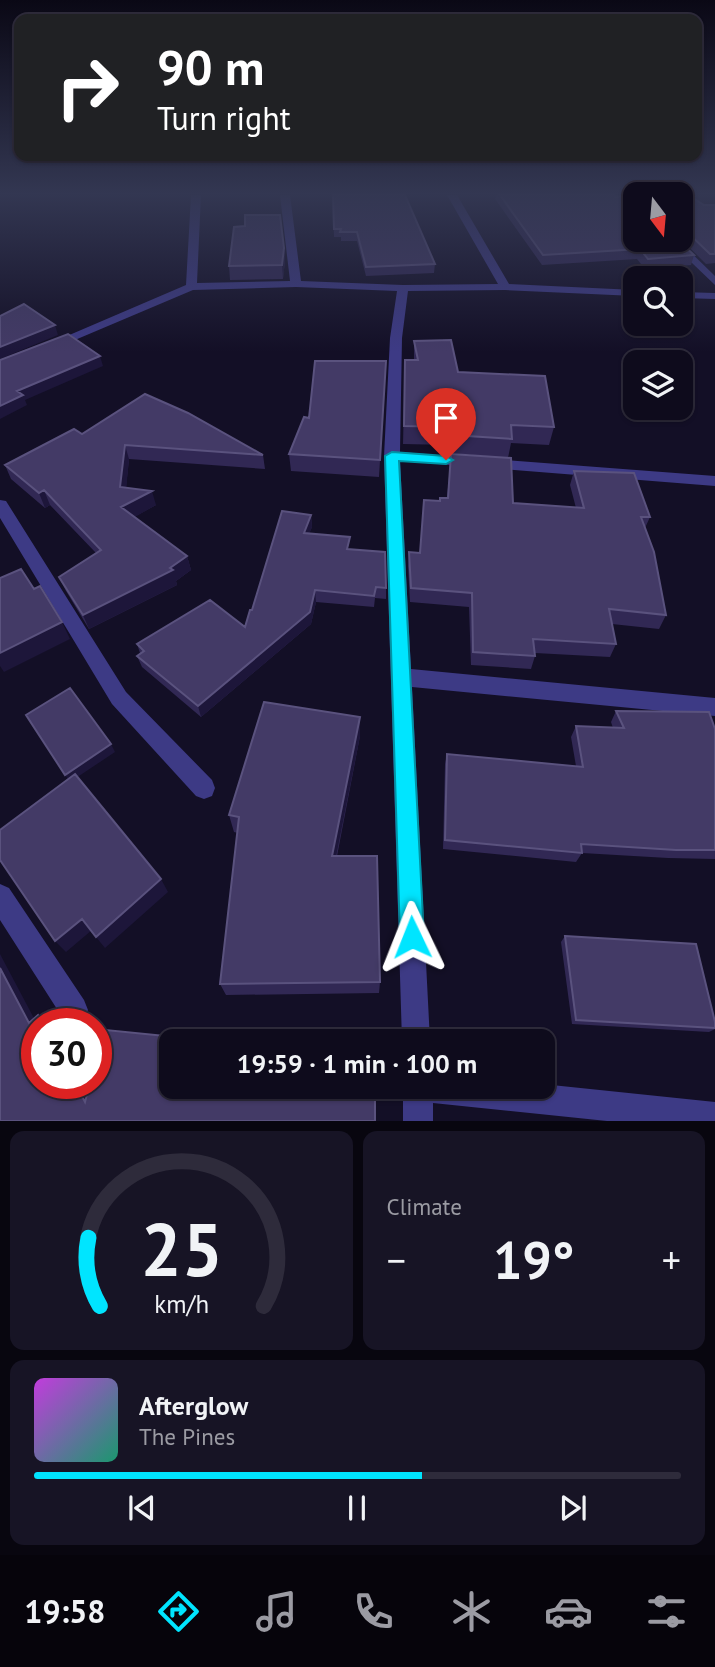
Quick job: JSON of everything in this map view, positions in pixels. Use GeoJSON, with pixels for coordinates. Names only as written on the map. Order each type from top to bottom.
{"type":"FeatureCollection","features":[{"type":"Feature","properties":{"kind":"street"},"geometry":{"type":"LineString","coordinates":[[191,287],[193,247]]}},
{"type":"Feature","properties":{"kind":"street"},"geometry":{"type":"LineString","coordinates":[[291,247],[296,284]]}},
{"type":"Feature","properties":{"kind":"street"},"geometry":{"type":"LineString","coordinates":[[482,247],[505,287]]}},
{"type":"Feature","properties":{"kind":"street"},"geometry":{"type":"LineString","coordinates":[[685,252],[715,282]]}},
{"type":"Feature","properties":{"kind":"street"},"geometry":{"type":"LineString","coordinates":[[38,351],[191,287],[296,284],[403,288],[505,287],[623,292]]}},
{"type":"Feature","properties":{"kind":"street"},"geometry":{"type":"LineString","coordinates":[[403,288],[396,338],[392,456],[416,1029]]}},
{"type":"Feature","properties":{"kind":"street"},"geometry":{"type":"LineString","coordinates":[[693,295],[715,296]]}},
{"type":"Feature","properties":{"kind":"street"},"geometry":{"type":"LineString","coordinates":[[392,456],[715,481]]}},
{"type":"Feature","properties":{"kind":"street"},"geometry":{"type":"LineString","coordinates":[[0,505],[119,698],[204,788]]}},
{"type":"Feature","properties":{"kind":"street"},"geometry":{"type":"LineString","coordinates":[[401,677],[715,708]]}},
{"type":"Feature","properties":{"kind":"street"},"geometry":{"type":"LineString","coordinates":[[0,897],[73,1008]]}},
{"type":"Feature","properties":{"kind":"street"},"geometry":{"type":"LineString","coordinates":[[418,1121],[419,1099]]}},
{"type":"Feature","properties":{"kind":"street"},"geometry":{"type":"LineString","coordinates":[[542,1099],[715,1116]]}},
{"type":"Feature","properties":{"kind":"building"},"geometry":{"type":"Polygon","coordinates":[[[231,247],[284,247],[282,265],[229,266],[231,247]]]}},
{"type":"Feature","properties":{"kind":"building"},"geometry":{"type":"Polygon","coordinates":[[[361,247],[428,247],[435,264],[366,267],[361,247]]]}},
{"type":"Feature","properties":{"kind":"building"},"geometry":{"type":"Polygon","coordinates":[[[537,247],[623,247],[623,250],[543,255],[537,247]]]}},
{"type":"Feature","properties":{"kind":"building"},"geometry":{"type":"Polygon","coordinates":[[[703,247],[715,247],[715,254],[710,254],[703,247]]]}},
{"type":"Feature","properties":{"kind":"building"},"geometry":{"type":"Polygon","coordinates":[[[642,252],[691,252],[694,255],[648,259],[642,252]]]}},
{"type":"Feature","properties":{"kind":"building"},"geometry":{"type":"Polygon","coordinates":[[[24,304],[55,325],[0,347],[0,316],[24,304]]]}},
{"type":"Feature","properties":{"kind":"building"},"geometry":{"type":"Polygon","coordinates":[[[68,334],[100,356],[17,391],[23,395],[0,406],[0,360],[68,334]]]}},
{"type":"Feature","properties":{"kind":"building"},"geometry":{"type":"Polygon","coordinates":[[[451,340],[458,372],[545,376],[554,427],[511,425],[512,439],[452,435],[452,427],[404,426],[405,360],[418,360],[414,341],[451,340]]]}},
{"type":"Feature","properties":{"kind":"building"},"geometry":{"type":"Polygon","coordinates":[[[315,361],[386,361],[380,460],[289,454],[304,417],[309,418],[315,361]]]}},
{"type":"Feature","properties":{"kind":"building"},"geometry":{"type":"Polygon","coordinates":[[[145,394],[188,413],[263,455],[125,445],[120,487],[152,491],[121,507],[187,556],[170,568],[173,570],[83,615],[59,577],[101,550],[44,490],[39,493],[5,465],[74,429],[82,434],[145,394]]]}},
{"type":"Feature","properties":{"kind":"building"},"geometry":{"type":"Polygon","coordinates":[[[451,454],[511,458],[513,503],[584,508],[574,471],[634,473],[650,517],[641,517],[654,552],[666,615],[609,609],[616,644],[533,639],[535,656],[473,652],[472,593],[411,588],[409,552],[420,553],[424,500],[440,501],[440,498],[448,498],[451,454]]]}},
{"type":"Feature","properties":{"kind":"building"},"geometry":{"type":"Polygon","coordinates":[[[282,511],[311,515],[304,533],[350,537],[347,549],[385,552],[386,588],[376,587],[374,596],[315,590],[310,612],[198,706],[137,656],[144,651],[137,644],[210,600],[245,627],[282,511]]]}},
{"type":"Feature","properties":{"kind":"building"},"geometry":{"type":"Polygon","coordinates":[[[21,569],[34,589],[40,586],[62,622],[0,653],[0,578],[21,569]]]}},
{"type":"Feature","properties":{"kind":"building"},"geometry":{"type":"Polygon","coordinates":[[[70,688],[111,744],[65,775],[26,715],[70,688]]]}},
{"type":"Feature","properties":{"kind":"building"},"geometry":{"type":"Polygon","coordinates":[[[264,702],[360,717],[332,856],[377,856],[380,982],[220,984],[239,817],[229,815],[264,702]]]}},
{"type":"Feature","properties":{"kind":"building"},"geometry":{"type":"Polygon","coordinates":[[[616,711],[709,712],[715,729],[715,850],[581,844],[582,853],[445,840],[447,754],[583,767],[576,726],[624,728],[616,711]]]}},
{"type":"Feature","properties":{"kind":"building"},"geometry":{"type":"Polygon","coordinates":[[[75,774],[161,879],[96,937],[82,919],[55,941],[0,860],[0,830],[75,774]]]}},
{"type":"Feature","properties":{"kind":"building"},"geometry":{"type":"Polygon","coordinates":[[[565,936],[696,944],[715,1028],[576,1020],[565,936]]]}},
{"type":"Feature","properties":{"kind":"building"},"geometry":{"type":"Polygon","coordinates":[[[0,968],[21,1008],[21,1099],[83,1099],[85,1102],[86,1099],[112,1099],[112,1031],[159,1035],[159,1099],[375,1099],[375,1121],[0,1121],[0,968]]]}},
{"type":"Feature","properties":{"kind":"route"},"geometry":{"type":"LineString","coordinates":[[412,937],[392,456],[446,460]]}}]}
